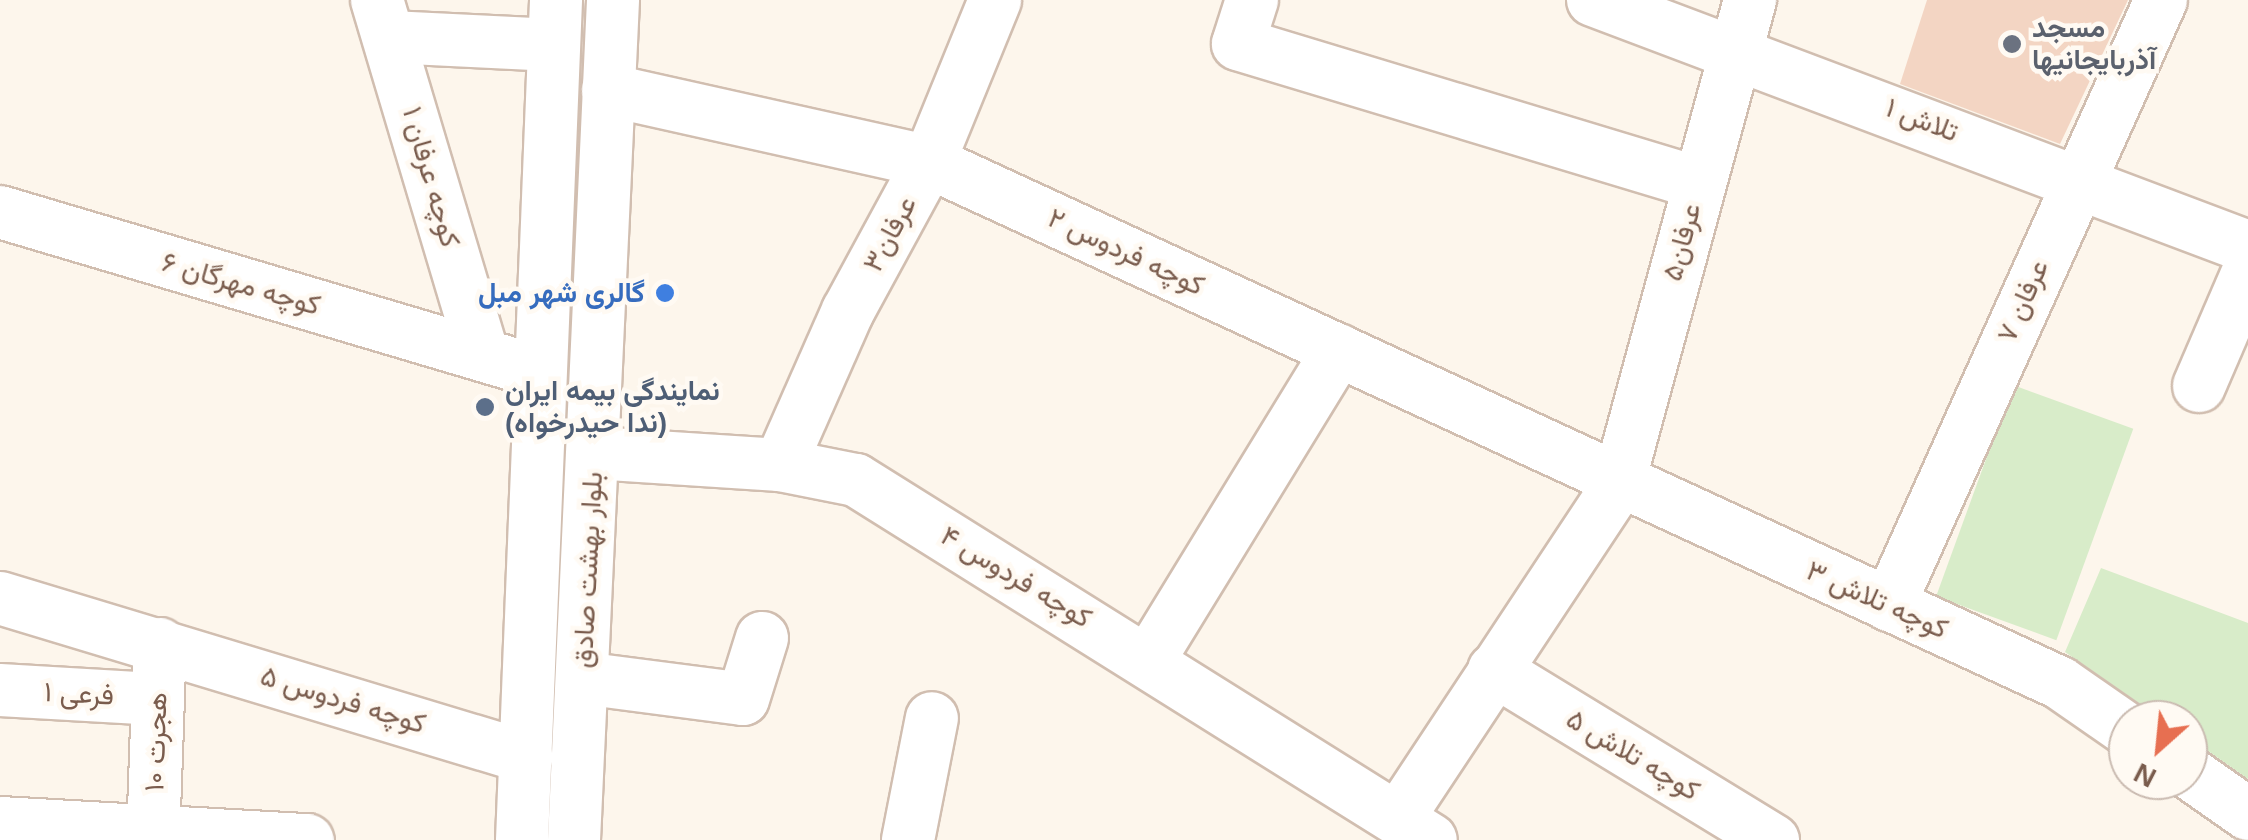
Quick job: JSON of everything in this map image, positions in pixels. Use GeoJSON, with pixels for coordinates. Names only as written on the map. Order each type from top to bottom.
{"type":"FeatureCollection","features":[{"type":"Feature","properties":{"kind":"street","name":"بلوار بهشت صادق"},"geometry":{"type":"LineString","coordinates":[[574,840],[614,0]]}},
{"type":"Feature","properties":{"kind":"street","name":"عرفان۳"},"geometry":{"type":"LineString","coordinates":[[780,465],[848,311],[929,162],[994,0]]}},
{"type":"Feature","properties":{"kind":"street"},"geometry":{"type":"LineString","coordinates":[[1252,0],[1238,44],[1698,183]]}},
{"type":"Feature","properties":{"kind":"street","name":"تلاش ۱"},"geometry":{"type":"LineString","coordinates":[[1593,0],[1743,24],[2077,180],[2248,247]]}},
{"type":"Feature","properties":{"kind":"street","name":"عرفان ۷"},"geometry":{"type":"LineString","coordinates":[[1889,605],[2161,0]]}},
{"type":"Feature","properties":{"kind":"street"},"geometry":{"type":"LineString","coordinates":[[383,18],[555,23]]}},
{"type":"Feature","properties":{"kind":"street","name":"کوچه عرفان ۱"},"geometry":{"type":"LineString","coordinates":[[383,18],[483,355]]}},
{"type":"Feature","properties":{"kind":"street","name":"بلوار بهشت صادق"},"geometry":{"type":"LineString","coordinates":[[522,840],[555,23]]}},
{"type":"Feature","properties":{"kind":"street","name":"عرفان۵"},"geometry":{"type":"LineString","coordinates":[[1414,829],[1494,670],[1618,485],[1743,24]]}},
{"type":"Feature","properties":{"kind":"street","name":"کوچه فردوس ۲"},"geometry":{"type":"LineString","coordinates":[[608,90],[929,162],[1338,350],[1618,485]]}},
{"type":"Feature","properties":{"kind":"street","name":"کوچه مهرگان ۶"},"geometry":{"type":"LineString","coordinates":[[0,212],[540,372]]}},
{"type":"Feature","properties":{"kind":"street"},"geometry":{"type":"LineString","coordinates":[[2200,386],[2248,272]]}},
{"type":"Feature","properties":{"kind":"street"},"geometry":{"type":"LineString","coordinates":[[1150,658],[1338,350]]}},
{"type":"Feature","properties":{"kind":"street","name":"کوچه فردوس ۴"},"geometry":{"type":"LineString","coordinates":[[594,453],[780,465],[856,480],[1150,658],[1414,829]]}},
{"type":"Feature","properties":{"kind":"street","name":"کوچه تلاش ۳"},"geometry":{"type":"LineString","coordinates":[[1618,485],[2060,683],[2108,716]]}},
{"type":"Feature","properties":{"kind":"street","name":"کوچه فردوس ۵"},"geometry":{"type":"LineString","coordinates":[[0,598],[526,757]]}},
{"type":"Feature","properties":{"kind":"street"},"geometry":{"type":"LineString","coordinates":[[582,678],[743,700],[762,638]]}},
{"type":"Feature","properties":{"kind":"street","name":"هجرت ۱۰"},"geometry":{"type":"LineString","coordinates":[[153,834],[160,644]]}},
{"type":"Feature","properties":{"kind":"street","name":"کوچه تلاش ۵"},"geometry":{"type":"LineString","coordinates":[[1494,670],[1773,840]]}},
{"type":"Feature","properties":{"kind":"street","name":"فرعی ۱"},"geometry":{"type":"LineString","coordinates":[[0,690],[158,699]]}},
{"type":"Feature","properties":{"kind":"street"},"geometry":{"type":"LineString","coordinates":[[908,840],[932,718]]}},
{"type":"Feature","properties":{"kind":"street"},"geometry":{"type":"LineString","coordinates":[[2208,786],[2248,814]]}},
{"type":"Feature","properties":{"kind":"street"},"geometry":{"type":"LineString","coordinates":[[0,823],[308,840]]}},
{"type":"Feature","properties":{"kind":"green space"},"geometry":{"type":"Polygon","coordinates":[[[2013,385],[2133,429],[2056,640],[1936,596],[2013,385]]]}},
{"type":"Feature","properties":{"kind":"green space"},"geometry":{"type":"Polygon","coordinates":[[[2101,568],[2248,623],[2248,779],[2208,751],[2208,700],[2134,700],[2065,652],[2101,568]]]}},
{"type":"Feature","properties":{"kind":"building","name":"مسجد آذربایجانیها"},"geometry":{"type":"Polygon","coordinates":[[[1927,0],[2128,0],[2060,144],[1900,84],[1927,0]]]}},
{"type":"Feature","properties":{"kind":"place","name":"مسجد آذربایجانیها"},"geometry":{"type":"Point","coordinates":[2012,44]}},
{"type":"Feature","properties":{"kind":"place","name":"گالری شهر مبل"},"geometry":{"type":"Point","coordinates":[665,293]}},
{"type":"Feature","properties":{"kind":"place","name":"نمایندگی بیمه ایران (ندا حیدرخواه)"},"geometry":{"type":"Point","coordinates":[485,407]}}]}
